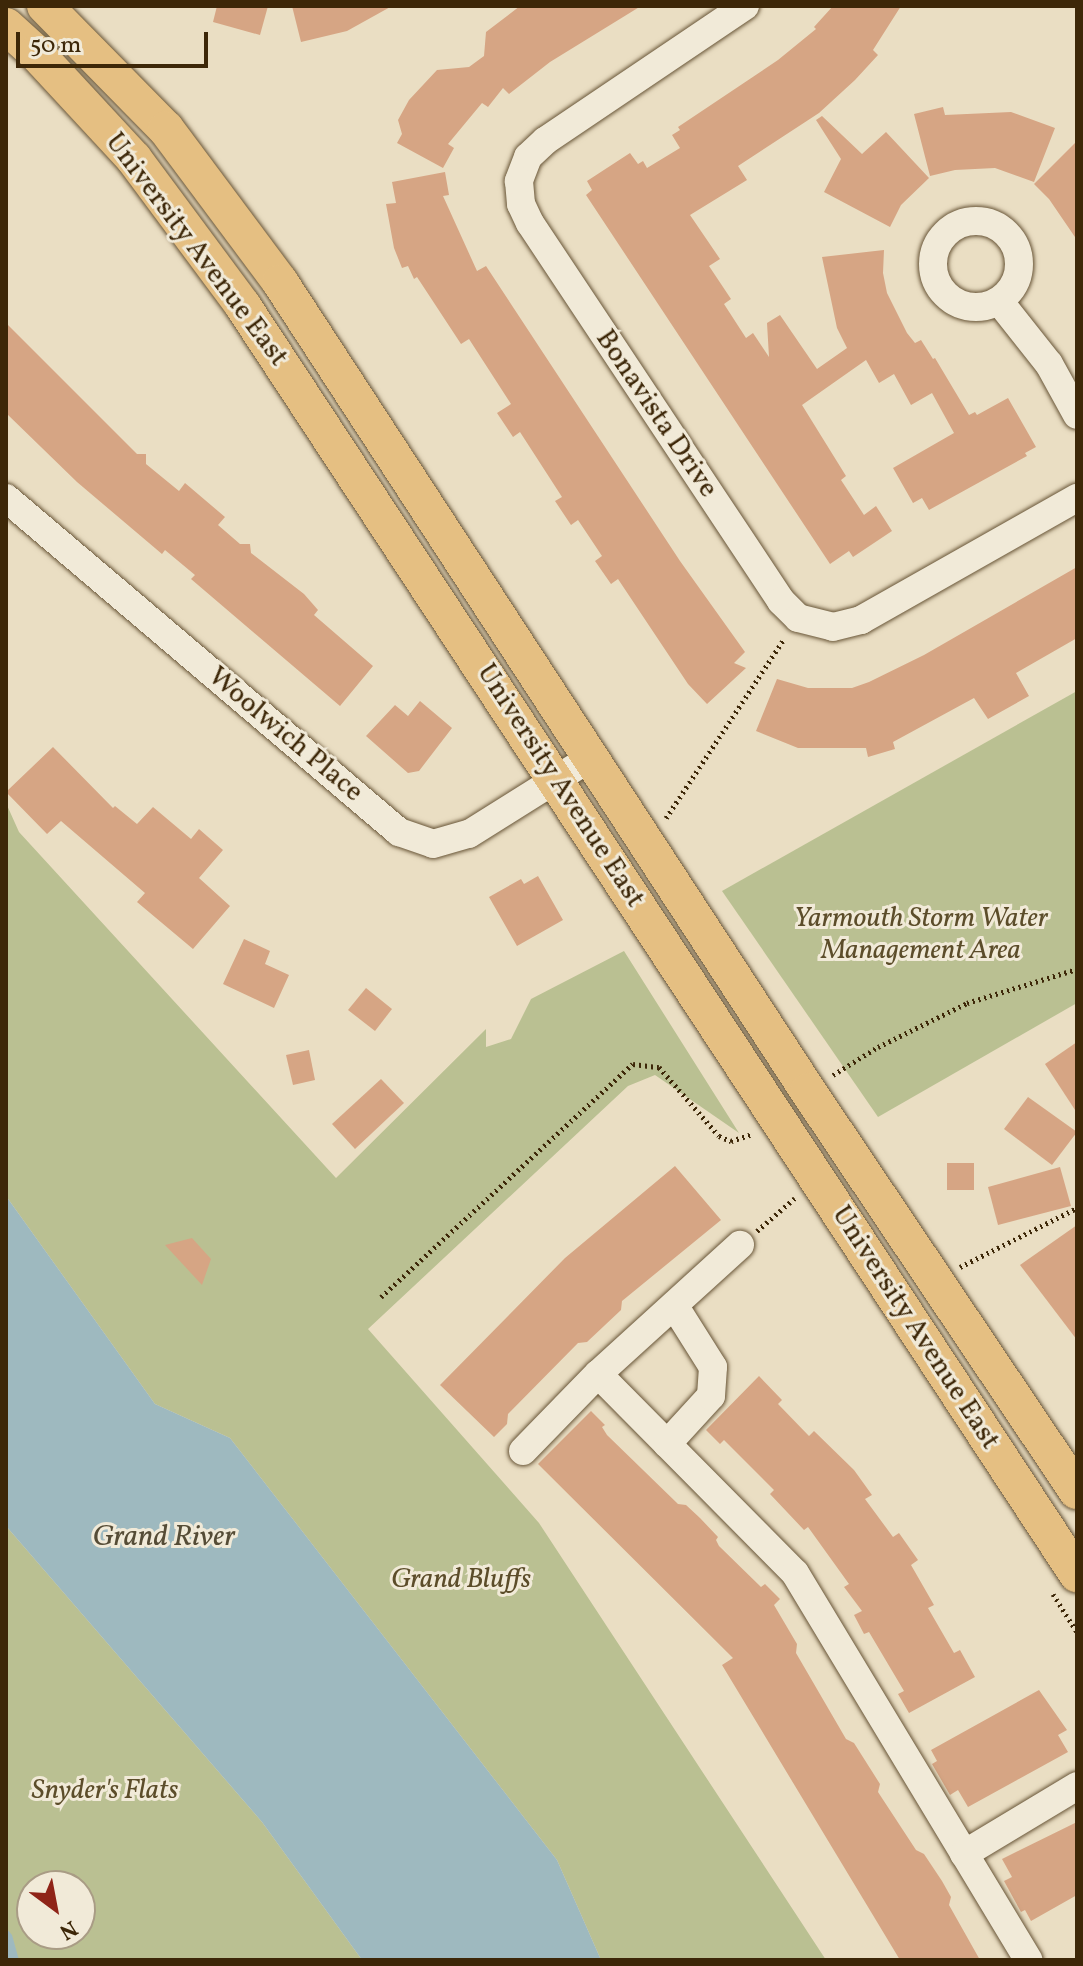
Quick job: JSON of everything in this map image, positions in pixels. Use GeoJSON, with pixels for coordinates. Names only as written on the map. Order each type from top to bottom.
{"type":"FeatureCollection","features":[{"type":"Feature","properties":{"kind":"main road","name":"University Avenue East"},"geometry":{"type":"LineString","coordinates":[[45,6],[166,129],[280,282],[590,758],[1077,1491]]}},
{"type":"Feature","properties":{"kind":"main road","name":"University Avenue East"},"geometry":{"type":"LineString","coordinates":[[6,26],[36,53],[134,159],[243,306],[1077,1574]]}},
{"type":"Feature","properties":{"kind":"street","name":"Bonavista Drive"},"geometry":{"type":"LineString","coordinates":[[745,6],[545,141],[528,157],[519,181],[521,204],[530,223],[781,601],[798,618]]}},
{"type":"Feature","properties":{"kind":"street"},"geometry":{"type":"LineString","coordinates":[[999,301],[1049,364],[1077,415]]}},
{"type":"Feature","properties":{"kind":"street","name":"Woolwich Place"},"geometry":{"type":"LineString","coordinates":[[6,498],[399,832],[433,844],[469,834],[590,758]]}},
{"type":"Feature","properties":{"kind":"street"},"geometry":{"type":"LineString","coordinates":[[798,618],[833,627],[861,620],[1077,498]]}},
{"type":"Feature","properties":{"kind":"street"},"geometry":{"type":"LineString","coordinates":[[523,1451],[598,1374],[740,1245]]}},
{"type":"Feature","properties":{"kind":"street"},"geometry":{"type":"LineString","coordinates":[[667,1444],[711,1396],[713,1367],[674,1305]]}},
{"type":"Feature","properties":{"kind":"street"},"geometry":{"type":"LineString","coordinates":[[598,1374],[795,1573],[1028,1960]]}},
{"type":"Feature","properties":{"kind":"street"},"geometry":{"type":"LineString","coordinates":[[964,1854],[1077,1786]]}},
{"type":"Feature","properties":{"kind":"path"},"geometry":{"type":"LineString","coordinates":[[665,819],[798,618]]}},
{"type":"Feature","properties":{"kind":"path"},"geometry":{"type":"LineString","coordinates":[[827,1080],[878,1047],[967,1003],[1077,969]]}},
{"type":"Feature","properties":{"kind":"path"},"geometry":{"type":"LineString","coordinates":[[381,1297],[633,1064],[659,1067],[719,1136],[731,1141],[754,1134]]}},
{"type":"Feature","properties":{"kind":"path"},"geometry":{"type":"LineString","coordinates":[[740,1245],[795,1197]]}},
{"type":"Feature","properties":{"kind":"path"},"geometry":{"type":"LineString","coordinates":[[960,1267],[1077,1208]]}},
{"type":"Feature","properties":{"kind":"green space","name":"Yarmouth Storm Water Management Area"},"geometry":{"type":"Polygon","coordinates":[[[1077,691],[1077,1003],[878,1117],[722,891],[1077,691]]]}},
{"type":"Feature","properties":{"kind":"green space","name":"Grand Bluffs"},"geometry":{"type":"Polygon","coordinates":[[[6,803],[19,832],[336,1178],[486,1029],[486,1047],[511,1039],[531,999],[624,951],[739,1133],[655,1075],[628,1086],[368,1329],[539,1523],[826,1960],[601,1960],[557,1860],[230,1438],[155,1404],[6,1196],[6,803]]]}},
{"type":"Feature","properties":{"kind":"green space","name":"Snyder's Flats"},"geometry":{"type":"Polygon","coordinates":[[[6,1526],[262,1822],[362,1960],[6,1960],[6,1526]]]}},
{"type":"Feature","properties":{"kind":"water","name":"Grand River"},"geometry":{"type":"Polygon","coordinates":[[[6,1196],[155,1404],[230,1438],[557,1860],[601,1960],[362,1960],[262,1822],[6,1526],[6,1196]]]}},
{"type":"Feature","properties":{"kind":"water"},"geometry":{"type":"Polygon","coordinates":[[[6,1928],[12,1935],[19,1960],[6,1960],[6,1928]]]}},
{"type":"Feature","properties":{"kind":"building"},"geometry":{"type":"Polygon","coordinates":[[[217,6],[268,6],[260,35],[213,22],[217,6]]]}},
{"type":"Feature","properties":{"kind":"building"},"geometry":{"type":"Polygon","coordinates":[[[292,6],[392,6],[347,31],[301,42],[292,6]]]}},
{"type":"Feature","properties":{"kind":"building"},"geometry":{"type":"Polygon","coordinates":[[[520,6],[641,6],[550,62],[509,94],[503,88],[488,107],[482,103],[448,144],[454,148],[443,168],[397,143],[402,134],[398,120],[409,100],[437,70],[469,67],[484,56],[486,32],[520,6]]]}},
{"type":"Feature","properties":{"kind":"building"},"geometry":{"type":"Polygon","coordinates":[[[833,6],[901,6],[873,50],[878,55],[855,80],[819,113],[738,166],[747,180],[690,215],[720,259],[709,266],[731,299],[724,304],[746,338],[753,333],[769,357],[767,323],[780,315],[817,369],[847,348],[837,328],[822,257],[884,250],[883,273],[887,293],[907,333],[915,343],[921,340],[935,358],[969,415],[975,412],[977,415],[1008,398],[1036,447],[1025,453],[1027,456],[929,510],[922,498],[913,503],[893,468],[954,433],[932,393],[911,405],[894,374],[879,383],[866,360],[802,405],[846,476],[841,480],[864,515],[876,506],[892,531],[853,557],[849,551],[830,564],[586,195],[592,190],[587,181],[630,153],[638,164],[643,161],[647,168],[680,148],[672,135],[680,130],[678,127],[778,60],[816,29],[814,27],[833,6]]]}},
{"type":"Feature","properties":{"kind":"building"},"geometry":{"type":"Polygon","coordinates":[[[943,107],[945,115],[1011,112],[1055,128],[1034,182],[995,168],[955,170],[930,176],[914,114],[943,107]]]}},
{"type":"Feature","properties":{"kind":"building"},"geometry":{"type":"Polygon","coordinates":[[[822,116],[862,154],[886,132],[929,178],[901,205],[890,227],[824,192],[841,159],[816,120],[822,116]]]}},
{"type":"Feature","properties":{"kind":"building"},"geometry":{"type":"Polygon","coordinates":[[[1077,141],[1077,240],[1049,199],[1034,184],[1077,141]]]}},
{"type":"Feature","properties":{"kind":"building"},"geometry":{"type":"Polygon","coordinates":[[[445,172],[449,195],[443,196],[477,271],[486,266],[680,561],[745,652],[734,663],[746,668],[707,704],[688,684],[618,579],[611,584],[595,561],[602,556],[578,520],[571,525],[555,501],[562,497],[520,432],[513,437],[497,413],[511,404],[469,339],[461,344],[417,277],[414,279],[408,266],[402,268],[394,248],[386,204],[396,203],[392,182],[445,172]]]}},
{"type":"Feature","properties":{"kind":"building"},"geometry":{"type":"Polygon","coordinates":[[[6,323],[137,454],[146,454],[146,464],[179,491],[185,483],[225,517],[218,525],[240,544],[250,544],[251,553],[304,594],[318,610],[314,615],[373,666],[340,706],[191,579],[195,575],[165,550],[162,554],[77,482],[6,413],[6,323]]]}},
{"type":"Feature","properties":{"kind":"building"},"geometry":{"type":"Polygon","coordinates":[[[1077,567],[1077,638],[1016,673],[1029,696],[988,719],[974,698],[893,742],[895,749],[868,757],[866,748],[798,748],[756,731],[777,679],[808,688],[852,688],[869,682],[924,655],[1077,567]]]}},
{"type":"Feature","properties":{"kind":"building"},"geometry":{"type":"Polygon","coordinates":[[[420,701],[452,728],[419,771],[408,773],[366,736],[395,705],[408,716],[420,701]]]}},
{"type":"Feature","properties":{"kind":"building"},"geometry":{"type":"Polygon","coordinates":[[[53,747],[113,808],[115,806],[137,824],[153,807],[191,839],[199,829],[223,850],[199,878],[230,906],[193,949],[137,902],[145,893],[61,821],[47,834],[6,792],[53,747]]]}},
{"type":"Feature","properties":{"kind":"building"},"geometry":{"type":"Polygon","coordinates":[[[538,876],[563,920],[517,946],[489,897],[521,879],[524,884],[538,876]]]}},
{"type":"Feature","properties":{"kind":"building"},"geometry":{"type":"Polygon","coordinates":[[[244,939],[270,951],[265,964],[289,975],[274,1008],[223,984],[244,939]]]}},
{"type":"Feature","properties":{"kind":"building"},"geometry":{"type":"Polygon","coordinates":[[[366,988],[392,1009],[375,1031],[348,1010],[366,988]]]}},
{"type":"Feature","properties":{"kind":"building"},"geometry":{"type":"Polygon","coordinates":[[[1077,1042],[1077,1113],[1045,1064],[1077,1042]]]}},
{"type":"Feature","properties":{"kind":"building"},"geometry":{"type":"Polygon","coordinates":[[[309,1050],[315,1080],[293,1085],[286,1055],[309,1050]]]}},
{"type":"Feature","properties":{"kind":"building"},"geometry":{"type":"Polygon","coordinates":[[[381,1079],[404,1103],[355,1149],[332,1124],[381,1079]]]}},
{"type":"Feature","properties":{"kind":"building"},"geometry":{"type":"Polygon","coordinates":[[[1028,1097],[1077,1132],[1052,1165],[1004,1129],[1028,1097]]]}},
{"type":"Feature","properties":{"kind":"building"},"geometry":{"type":"Polygon","coordinates":[[[947,1163],[974,1163],[974,1190],[947,1190],[947,1163]]]}},
{"type":"Feature","properties":{"kind":"building"},"geometry":{"type":"Polygon","coordinates":[[[675,1166],[721,1220],[622,1301],[621,1310],[587,1342],[578,1343],[508,1414],[507,1424],[494,1437],[440,1385],[565,1258],[675,1166]]]}},
{"type":"Feature","properties":{"kind":"building"},"geometry":{"type":"Polygon","coordinates":[[[1060,1167],[1071,1206],[998,1225],[988,1187],[1060,1167]]]}},
{"type":"Feature","properties":{"kind":"building"},"geometry":{"type":"Polygon","coordinates":[[[1077,1225],[1077,1340],[1020,1265],[1077,1225]]]}},
{"type":"Feature","properties":{"kind":"building"},"geometry":{"type":"Polygon","coordinates":[[[192,1238],[211,1259],[202,1285],[165,1245],[192,1238]]]}},
{"type":"Feature","properties":{"kind":"building"},"geometry":{"type":"Polygon","coordinates":[[[759,1376],[782,1400],[778,1404],[809,1436],[814,1431],[854,1470],[872,1495],[865,1499],[893,1537],[899,1533],[918,1560],[911,1565],[934,1605],[928,1608],[954,1653],[960,1650],[975,1677],[909,1713],[898,1694],[904,1691],[869,1632],[864,1634],[854,1615],[862,1611],[844,1587],[849,1584],[808,1527],[804,1530],[770,1494],[774,1490],[724,1440],[720,1444],[706,1430],[759,1376]]]}},
{"type":"Feature","properties":{"kind":"building"},"geometry":{"type":"Polygon","coordinates":[[[591,1411],[605,1425],[602,1427],[607,1435],[678,1504],[686,1505],[700,1518],[718,1537],[719,1546],[761,1587],[765,1584],[780,1599],[774,1605],[797,1644],[796,1653],[846,1739],[854,1743],[880,1784],[878,1792],[916,1850],[924,1854],[942,1881],[951,1897],[949,1905],[980,1960],[900,1960],[722,1665],[733,1658],[538,1464],[591,1411]]]}},
{"type":"Feature","properties":{"kind":"building"},"geometry":{"type":"Polygon","coordinates":[[[1039,1690],[1067,1730],[1058,1735],[1068,1752],[968,1807],[958,1790],[950,1795],[932,1764],[937,1761],[931,1750],[1039,1690]]]}},
{"type":"Feature","properties":{"kind":"building"},"geometry":{"type":"Polygon","coordinates":[[[1077,1822],[1077,1895],[1031,1921],[1025,1910],[1021,1912],[1004,1881],[1012,1877],[1002,1859],[1077,1822]]]}}]}
